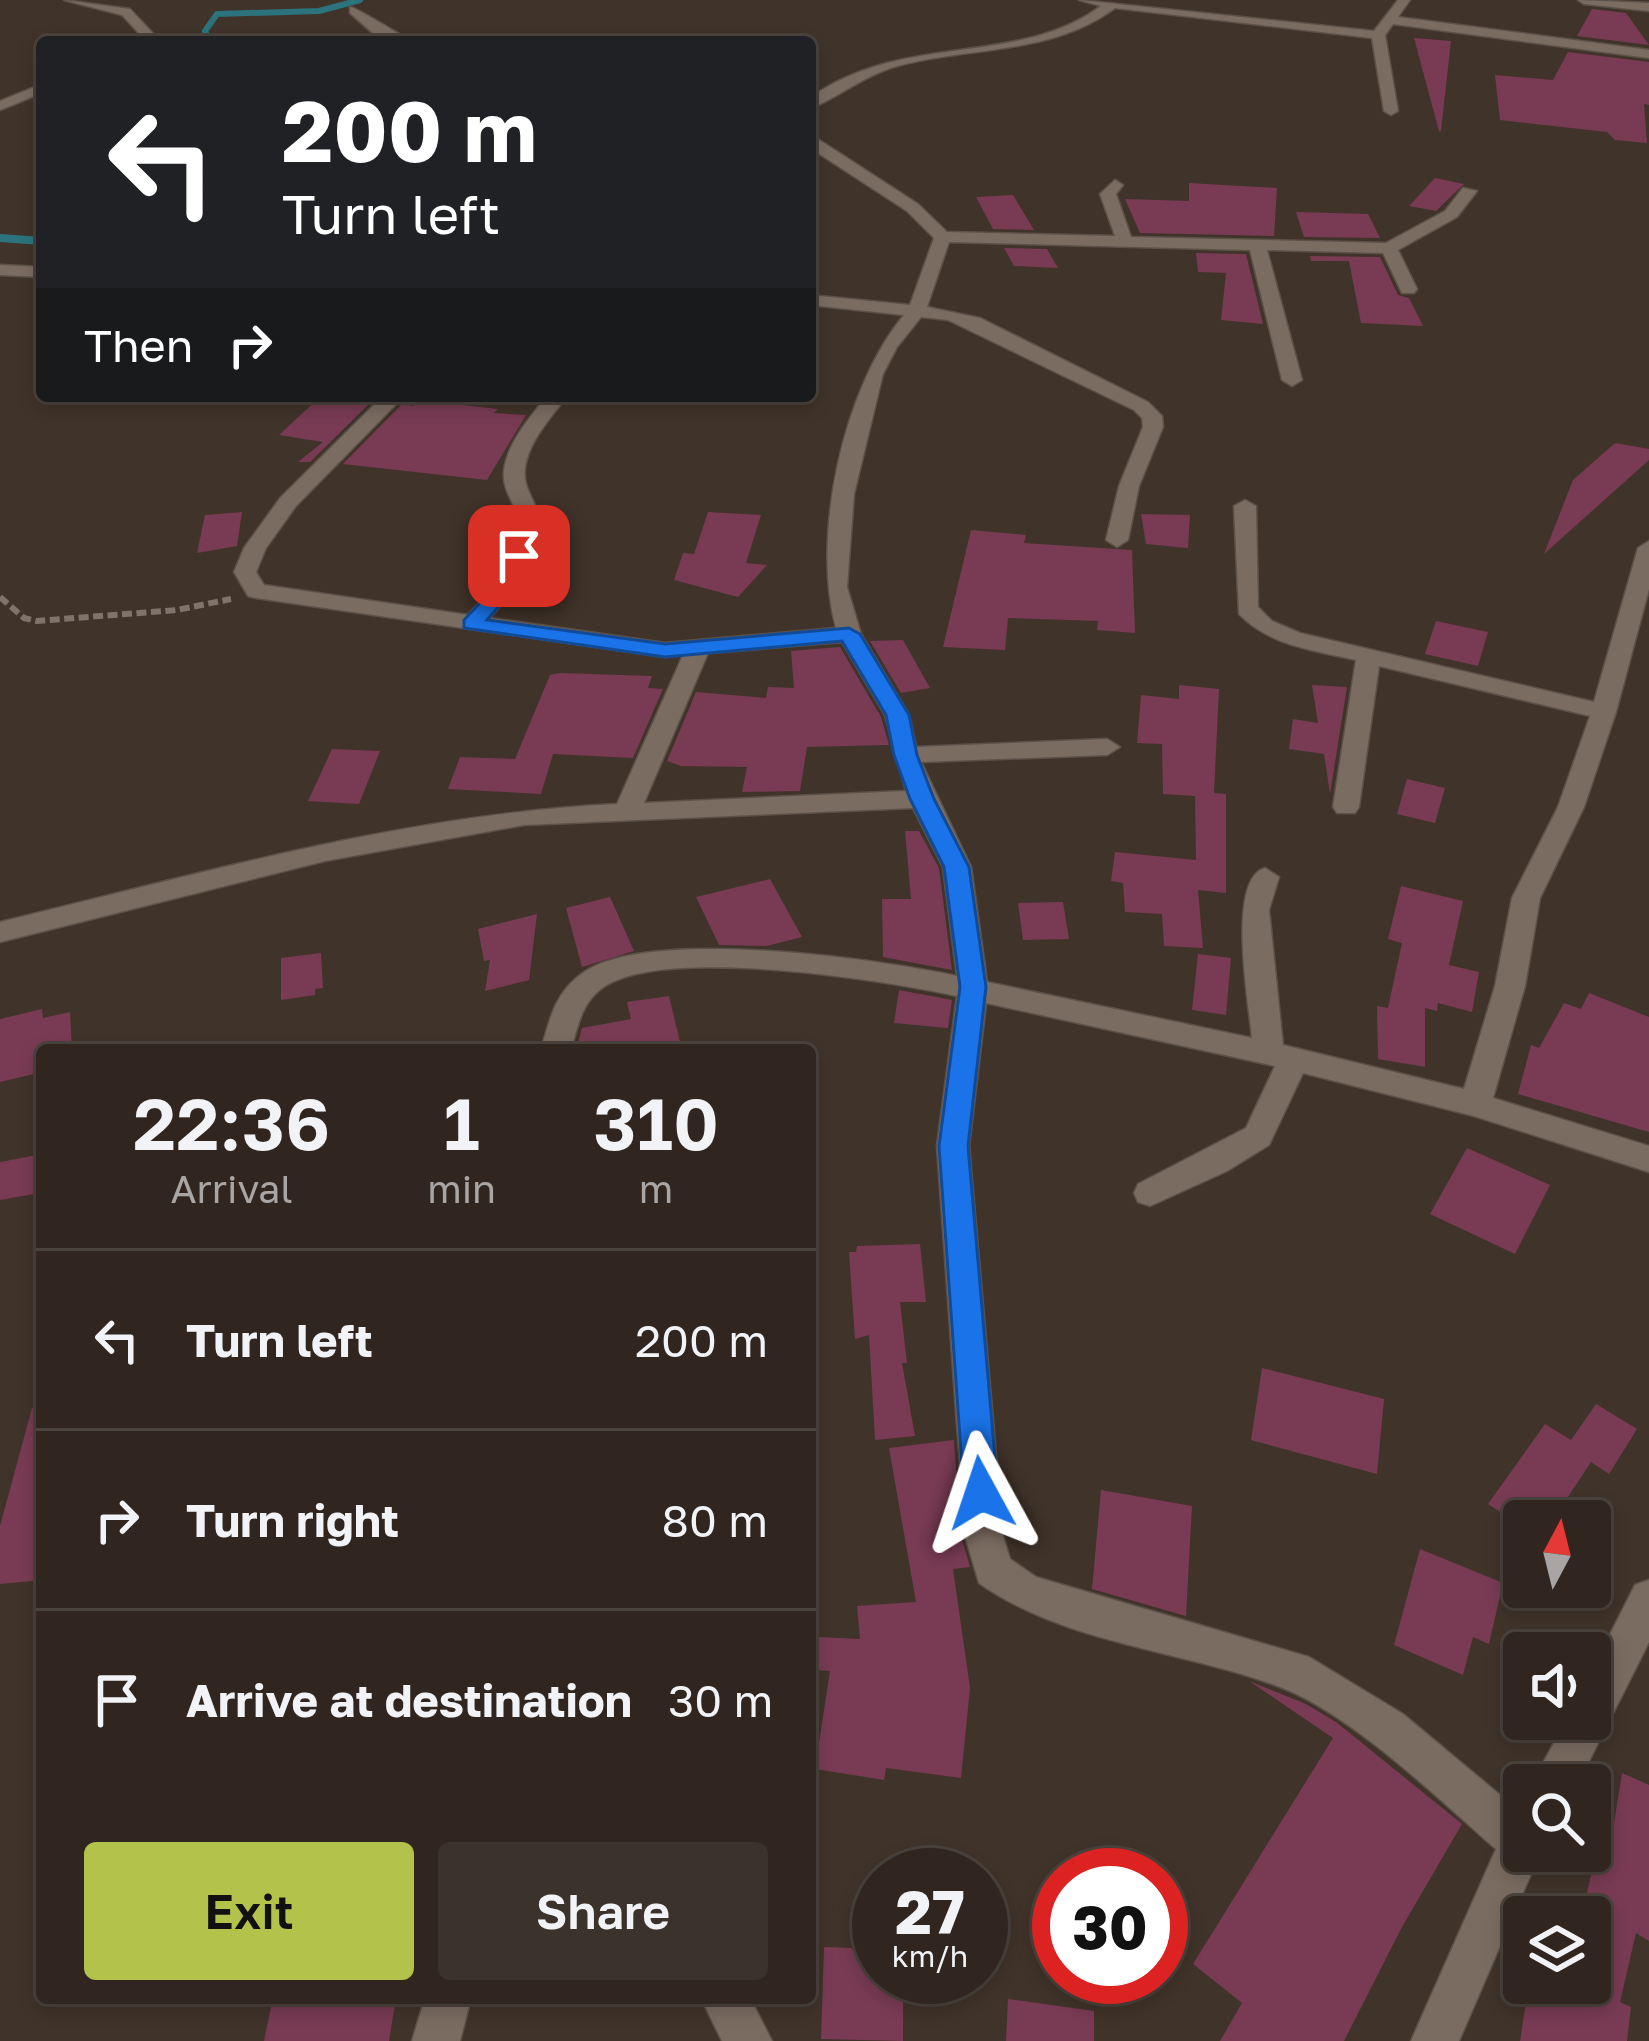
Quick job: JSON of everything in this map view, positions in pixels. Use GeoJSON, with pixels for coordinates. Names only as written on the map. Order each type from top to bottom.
{"type":"FeatureCollection","features":[{"type":"Feature","properties":{"kind":"street"},"geometry":{"type":"LineString","coordinates":[[70,0],[126,12],[148,36]]}},
{"type":"Feature","properties":{"kind":"street"},"geometry":{"type":"LineString","coordinates":[[1085,0],[1219,20],[1378,35]]}},
{"type":"Feature","properties":{"kind":"street"},"geometry":{"type":"LineString","coordinates":[[1219,20],[1228,0]]}},
{"type":"Feature","properties":{"kind":"street"},"geometry":{"type":"LineString","coordinates":[[1391,111],[1378,35],[1404,0]]}},
{"type":"Feature","properties":{"kind":"street"},"geometry":{"type":"LineString","coordinates":[[1584,0],[1649,7]]}},
{"type":"Feature","properties":{"kind":"street"},"geometry":{"type":"LineString","coordinates":[[816,99],[884,63],[1064,32],[1111,5]]}},
{"type":"Feature","properties":{"kind":"street"},"geometry":{"type":"LineString","coordinates":[[354,10],[390,36]]}},
{"type":"Feature","properties":{"kind":"street"},"geometry":{"type":"LineString","coordinates":[[1386,20],[1649,54]]}},
{"type":"Feature","properties":{"kind":"street"},"geometry":{"type":"LineString","coordinates":[[0,106],[36,91]]}},
{"type":"Feature","properties":{"kind":"street"},"geometry":{"type":"LineString","coordinates":[[816,150],[905,198],[942,237],[1389,248],[1451,214],[1469,191]]}},
{"type":"Feature","properties":{"kind":"street"},"geometry":{"type":"LineString","coordinates":[[1115,185],[1108,194],[1124,239]]}},
{"type":"Feature","properties":{"kind":"street"},"geometry":{"type":"LineString","coordinates":[[942,237],[917,311],[889,345],[874,374],[844,494],[836,587],[849,634],[897,715],[905,755],[922,799],[957,867],[973,987],[953,1146],[984,1536],[993,1570],[1026,1593],[1294,1671],[1388,1729],[1503,1824]]}},
{"type":"Feature","properties":{"kind":"street"},"geometry":{"type":"LineString","coordinates":[[1257,243],[1292,380]]}},
{"type":"Feature","properties":{"kind":"street"},"geometry":{"type":"LineString","coordinates":[[1389,248],[1408,289]]}},
{"type":"Feature","properties":{"kind":"street"},"geometry":{"type":"LineString","coordinates":[[0,270],[36,272]]}},
{"type":"Feature","properties":{"kind":"street"},"geometry":{"type":"LineString","coordinates":[[816,301],[974,322],[1141,406],[1152,416],[1154,427],[1130,487],[1117,540]]}},
{"type":"Feature","properties":{"kind":"street"},"geometry":{"type":"LineString","coordinates":[[388,402],[296,493],[253,546],[245,572],[256,591],[628,647],[698,649],[849,634]]}},
{"type":"Feature","properties":{"kind":"street"},"geometry":{"type":"LineString","coordinates":[[472,624],[503,590],[519,556],[530,525],[513,479],[519,455],[553,402]]}},
{"type":"Feature","properties":{"kind":"street"},"geometry":{"type":"LineString","coordinates":[[1245,506],[1247,609],[1264,626],[1292,638],[1604,712]]}},
{"type":"Feature","properties":{"kind":"street"},"geometry":{"type":"LineString","coordinates":[[1475,1104],[1510,986],[1526,898],[1571,807],[1604,712],[1649,548]]}},
{"type":"Feature","properties":{"kind":"street"},"geometry":{"type":"LineString","coordinates":[[628,809],[698,649]]}},
{"type":"Feature","properties":{"kind":"street"},"geometry":{"type":"LineString","coordinates":[[1346,807],[1369,655]]}},
{"type":"Feature","properties":{"kind":"street"},"geometry":{"type":"LineString","coordinates":[[905,755],[1106,747]]}},
{"type":"Feature","properties":{"kind":"street"},"geometry":{"type":"LineString","coordinates":[[0,932],[325,852],[524,817],[922,799]]}},
{"type":"Feature","properties":{"kind":"street"},"geometry":{"type":"LineString","coordinates":[[1150,1193],[1258,1136],[1281,1057],[1255,910],[1265,877]]}},
{"type":"Feature","properties":{"kind":"street"},"geometry":{"type":"LineString","coordinates":[[558,1044],[569,1003],[597,977],[662,960],[767,961],[883,970],[1475,1104],[1649,1159]]}},
{"type":"Feature","properties":{"kind":"street"},"geometry":{"type":"LineString","coordinates":[[1611,1676],[1649,1599]]}},
{"type":"Feature","properties":{"kind":"street"},"geometry":{"type":"LineString","coordinates":[[1435,2041],[1509,1872]]}},
{"type":"Feature","properties":{"kind":"street"},"geometry":{"type":"LineString","coordinates":[[436,2041],[446,2004]]}},
{"type":"Feature","properties":{"kind":"street"},"geometry":{"type":"LineString","coordinates":[[727,2004],[748,2041]]}},
{"type":"Feature","properties":{"kind":"path"},"geometry":{"type":"LineString","coordinates":[[0,596],[24,619],[64,621],[177,610],[256,591]]}},
{"type":"Feature","properties":{"kind":"building"},"geometry":{"type":"Polygon","coordinates":[[[1592,9],[1626,13],[1649,45],[1577,36],[1592,9]]]}},
{"type":"Feature","properties":{"kind":"building"},"geometry":{"type":"Polygon","coordinates":[[[1414,38],[1451,41],[1441,131],[1439,131],[1414,38]]]}},
{"type":"Feature","properties":{"kind":"building"},"geometry":{"type":"Polygon","coordinates":[[[1568,52],[1649,62],[1649,105],[1644,104],[1647,143],[1615,140],[1607,132],[1500,120],[1495,75],[1553,80],[1568,52]]]}},
{"type":"Feature","properties":{"kind":"building"},"geometry":{"type":"Polygon","coordinates":[[[1435,178],[1464,184],[1436,211],[1409,206],[1435,178]]]}},
{"type":"Feature","properties":{"kind":"building"},"geometry":{"type":"Polygon","coordinates":[[[1189,183],[1277,188],[1274,236],[1140,233],[1125,199],[1189,201],[1189,183]]]}},
{"type":"Feature","properties":{"kind":"building"},"geometry":{"type":"Polygon","coordinates":[[[1013,195],[1034,230],[993,229],[976,197],[1013,195]]]}},
{"type":"Feature","properties":{"kind":"building"},"geometry":{"type":"Polygon","coordinates":[[[1296,212],[1368,214],[1380,238],[1304,237],[1296,212]]]}},
{"type":"Feature","properties":{"kind":"building"},"geometry":{"type":"Polygon","coordinates":[[[1004,248],[1047,249],[1058,268],[1014,266],[1004,248]]]}},
{"type":"Feature","properties":{"kind":"building"},"geometry":{"type":"Polygon","coordinates":[[[1196,253],[1246,254],[1263,324],[1221,320],[1226,273],[1198,272],[1196,253]]]}},
{"type":"Feature","properties":{"kind":"building"},"geometry":{"type":"Polygon","coordinates":[[[1310,256],[1380,257],[1398,295],[1409,298],[1423,326],[1361,323],[1349,261],[1311,261],[1310,256]]]}},
{"type":"Feature","properties":{"kind":"building"},"geometry":{"type":"Polygon","coordinates":[[[315,402],[371,402],[310,462],[298,462],[323,442],[279,435],[315,402]]]}},
{"type":"Feature","properties":{"kind":"building"},"geometry":{"type":"Polygon","coordinates":[[[436,402],[526,415],[487,480],[343,464],[402,404],[436,402]]]}},
{"type":"Feature","properties":{"kind":"building"},"geometry":{"type":"Polygon","coordinates":[[[1615,443],[1649,449],[1649,460],[1544,554],[1573,480],[1615,443]]]}},
{"type":"Feature","properties":{"kind":"building"},"geometry":{"type":"Polygon","coordinates":[[[242,512],[237,546],[197,553],[205,515],[242,512]]]}},
{"type":"Feature","properties":{"kind":"building"},"geometry":{"type":"Polygon","coordinates":[[[708,512],[761,515],[746,563],[767,565],[738,597],[674,580],[683,553],[694,554],[708,512]]]}},
{"type":"Feature","properties":{"kind":"building"},"geometry":{"type":"Polygon","coordinates":[[[1141,514],[1190,515],[1188,548],[1146,544],[1141,514]]]}},
{"type":"Feature","properties":{"kind":"building"},"geometry":{"type":"Polygon","coordinates":[[[971,530],[1026,535],[1024,543],[1132,550],[1135,633],[1097,630],[1098,621],[1008,618],[1005,650],[943,647],[971,530]]]}},
{"type":"Feature","properties":{"kind":"building"},"geometry":{"type":"Polygon","coordinates":[[[1436,621],[1488,632],[1478,666],[1425,654],[1436,621]]]}},
{"type":"Feature","properties":{"kind":"building"},"geometry":{"type":"Polygon","coordinates":[[[903,640],[930,688],[901,693],[870,641],[903,640]]]}},
{"type":"Feature","properties":{"kind":"building"},"geometry":{"type":"Polygon","coordinates":[[[840,647],[881,717],[889,745],[807,747],[800,791],[742,792],[747,767],[681,766],[667,761],[696,692],[766,698],[768,687],[794,688],[791,651],[840,647]]]}},
{"type":"Feature","properties":{"kind":"building"},"geometry":{"type":"Polygon","coordinates":[[[550,675],[652,676],[648,688],[663,689],[633,758],[553,754],[541,794],[448,789],[460,757],[515,759],[550,675]]]}},
{"type":"Feature","properties":{"kind":"building"},"geometry":{"type":"Polygon","coordinates":[[[1179,685],[1219,689],[1214,793],[1226,794],[1226,893],[1198,890],[1203,948],[1164,946],[1162,914],[1125,912],[1123,883],[1111,881],[1115,852],[1196,860],[1195,796],[1163,794],[1162,744],[1137,743],[1141,695],[1179,699],[1179,685]]]}},
{"type":"Feature","properties":{"kind":"building"},"geometry":{"type":"Polygon","coordinates":[[[1312,685],[1347,687],[1330,794],[1324,754],[1289,749],[1293,719],[1318,723],[1312,685]]]}},
{"type":"Feature","properties":{"kind":"building"},"geometry":{"type":"Polygon","coordinates":[[[332,749],[380,751],[359,804],[308,801],[332,749]]]}},
{"type":"Feature","properties":{"kind":"building"},"geometry":{"type":"Polygon","coordinates":[[[1407,779],[1445,788],[1435,823],[1397,814],[1407,779]]]}},
{"type":"Feature","properties":{"kind":"building"},"geometry":{"type":"Polygon","coordinates":[[[905,831],[919,831],[939,868],[952,970],[883,957],[882,899],[911,899],[905,831]]]}},
{"type":"Feature","properties":{"kind":"building"},"geometry":{"type":"Polygon","coordinates":[[[770,879],[802,937],[767,946],[719,945],[696,897],[770,879]]]}},
{"type":"Feature","properties":{"kind":"building"},"geometry":{"type":"Polygon","coordinates":[[[1401,886],[1463,901],[1449,965],[1479,972],[1472,1012],[1438,1003],[1437,1011],[1425,1008],[1425,1067],[1378,1059],[1377,1006],[1388,1008],[1402,943],[1388,939],[1401,886]]]}},
{"type":"Feature","properties":{"kind":"building"},"geometry":{"type":"Polygon","coordinates":[[[610,897],[634,951],[582,967],[566,908],[610,897]]]}},
{"type":"Feature","properties":{"kind":"building"},"geometry":{"type":"Polygon","coordinates":[[[1063,902],[1069,939],[1023,940],[1018,903],[1063,902]]]}},
{"type":"Feature","properties":{"kind":"building"},"geometry":{"type":"Polygon","coordinates":[[[537,914],[529,980],[485,991],[490,960],[484,961],[478,929],[537,914]]]}},
{"type":"Feature","properties":{"kind":"building"},"geometry":{"type":"Polygon","coordinates":[[[321,953],[323,988],[315,989],[315,995],[281,1000],[281,958],[321,953]]]}},
{"type":"Feature","properties":{"kind":"building"},"geometry":{"type":"Polygon","coordinates":[[[1198,954],[1231,958],[1226,1015],[1192,1010],[1198,954]]]}},
{"type":"Feature","properties":{"kind":"building"},"geometry":{"type":"Polygon","coordinates":[[[899,990],[952,1000],[948,1028],[894,1023],[899,990]]]}},
{"type":"Feature","properties":{"kind":"building"},"geometry":{"type":"Polygon","coordinates":[[[1589,993],[1649,1017],[1649,1132],[1518,1094],[1531,1045],[1539,1048],[1564,1003],[1581,1009],[1589,993]]]}},
{"type":"Feature","properties":{"kind":"building"},"geometry":{"type":"Polygon","coordinates":[[[669,996],[681,1044],[578,1044],[582,1028],[631,1019],[627,1002],[669,996]]]}},
{"type":"Feature","properties":{"kind":"building"},"geometry":{"type":"Polygon","coordinates":[[[42,1009],[43,1018],[70,1012],[72,1044],[36,1044],[36,1073],[0,1082],[0,1019],[42,1009]]]}},
{"type":"Feature","properties":{"kind":"building"},"geometry":{"type":"Polygon","coordinates":[[[1467,1148],[1550,1185],[1515,1254],[1430,1214],[1467,1148]]]}},
{"type":"Feature","properties":{"kind":"building"},"geometry":{"type":"Polygon","coordinates":[[[36,1155],[34,1194],[0,1200],[0,1162],[36,1155]]]}},
{"type":"Feature","properties":{"kind":"building"},"geometry":{"type":"Polygon","coordinates":[[[920,1244],[926,1302],[900,1302],[907,1363],[902,1363],[915,1436],[875,1440],[869,1335],[855,1339],[849,1252],[856,1252],[857,1246],[920,1244]]]}},
{"type":"Feature","properties":{"kind":"building"},"geometry":{"type":"Polygon","coordinates":[[[1262,1368],[1384,1399],[1377,1474],[1251,1440],[1262,1368]]]}},
{"type":"Feature","properties":{"kind":"building"},"geometry":{"type":"Polygon","coordinates":[[[1596,1404],[1637,1429],[1609,1474],[1591,1462],[1566,1500],[1503,1500],[1503,1514],[1488,1504],[1545,1424],[1571,1440],[1596,1404]]]}},
{"type":"Feature","properties":{"kind":"building"},"geometry":{"type":"Polygon","coordinates":[[[32,1408],[36,1409],[36,1581],[0,1584],[0,1526],[32,1408]]]}},
{"type":"Feature","properties":{"kind":"building"},"geometry":{"type":"Polygon","coordinates":[[[954,1440],[961,1536],[970,1567],[953,1569],[970,1688],[961,1778],[886,1768],[884,1780],[816,1769],[830,1671],[816,1670],[819,1637],[860,1639],[857,1606],[916,1602],[889,1448],[954,1440]]]}},
{"type":"Feature","properties":{"kind":"building"},"geometry":{"type":"Polygon","coordinates":[[[1101,1490],[1192,1506],[1186,1616],[1092,1589],[1101,1490]]]}},
{"type":"Feature","properties":{"kind":"building"},"geometry":{"type":"Polygon","coordinates":[[[1420,1549],[1503,1583],[1489,1644],[1473,1637],[1463,1675],[1394,1645],[1420,1549]]]}},
{"type":"Feature","properties":{"kind":"building"},"geometry":{"type":"Polygon","coordinates":[[[1249,1681],[1336,1722],[1462,1824],[1344,2041],[1220,2041],[1242,2003],[1193,1964],[1333,1738],[1249,1681]]]}},
{"type":"Feature","properties":{"kind":"building"},"geometry":{"type":"Polygon","coordinates":[[[1622,1773],[1649,1785],[1649,1941],[1636,1933],[1620,2002],[1631,2007],[1627,2041],[1520,2041],[1526,2004],[1611,2004],[1611,1896],[1586,1896],[1592,1872],[1611,1872],[1622,1773]]]}},
{"type":"Feature","properties":{"kind":"building"},"geometry":{"type":"Polygon","coordinates":[[[824,1947],[852,1948],[852,2004],[903,2004],[903,2041],[821,2039],[824,1947]]]}},
{"type":"Feature","properties":{"kind":"building"},"geometry":{"type":"Polygon","coordinates":[[[1008,1999],[1094,2011],[1094,2041],[1006,2041],[1008,1999]]]}},
{"type":"Feature","properties":{"kind":"building"},"geometry":{"type":"Polygon","coordinates":[[[272,2004],[395,2004],[389,2041],[264,2041],[272,2004]]]}},
{"type":"Feature","properties":{"kind":"waterway"},"geometry":{"type":"LineString","coordinates":[[207,36],[205,31],[217,14],[319,11],[360,0]]}},
{"type":"Feature","properties":{"kind":"waterway"},"geometry":{"type":"LineString","coordinates":[[0,238],[36,241]]}},
{"type":"Feature","properties":{"kind":"route"},"geometry":{"type":"LineString","coordinates":[[519,556],[503,590],[472,624],[665,650],[849,634],[897,715],[905,755],[922,799],[957,867],[973,987],[953,1146],[981,1493]]}}]}
